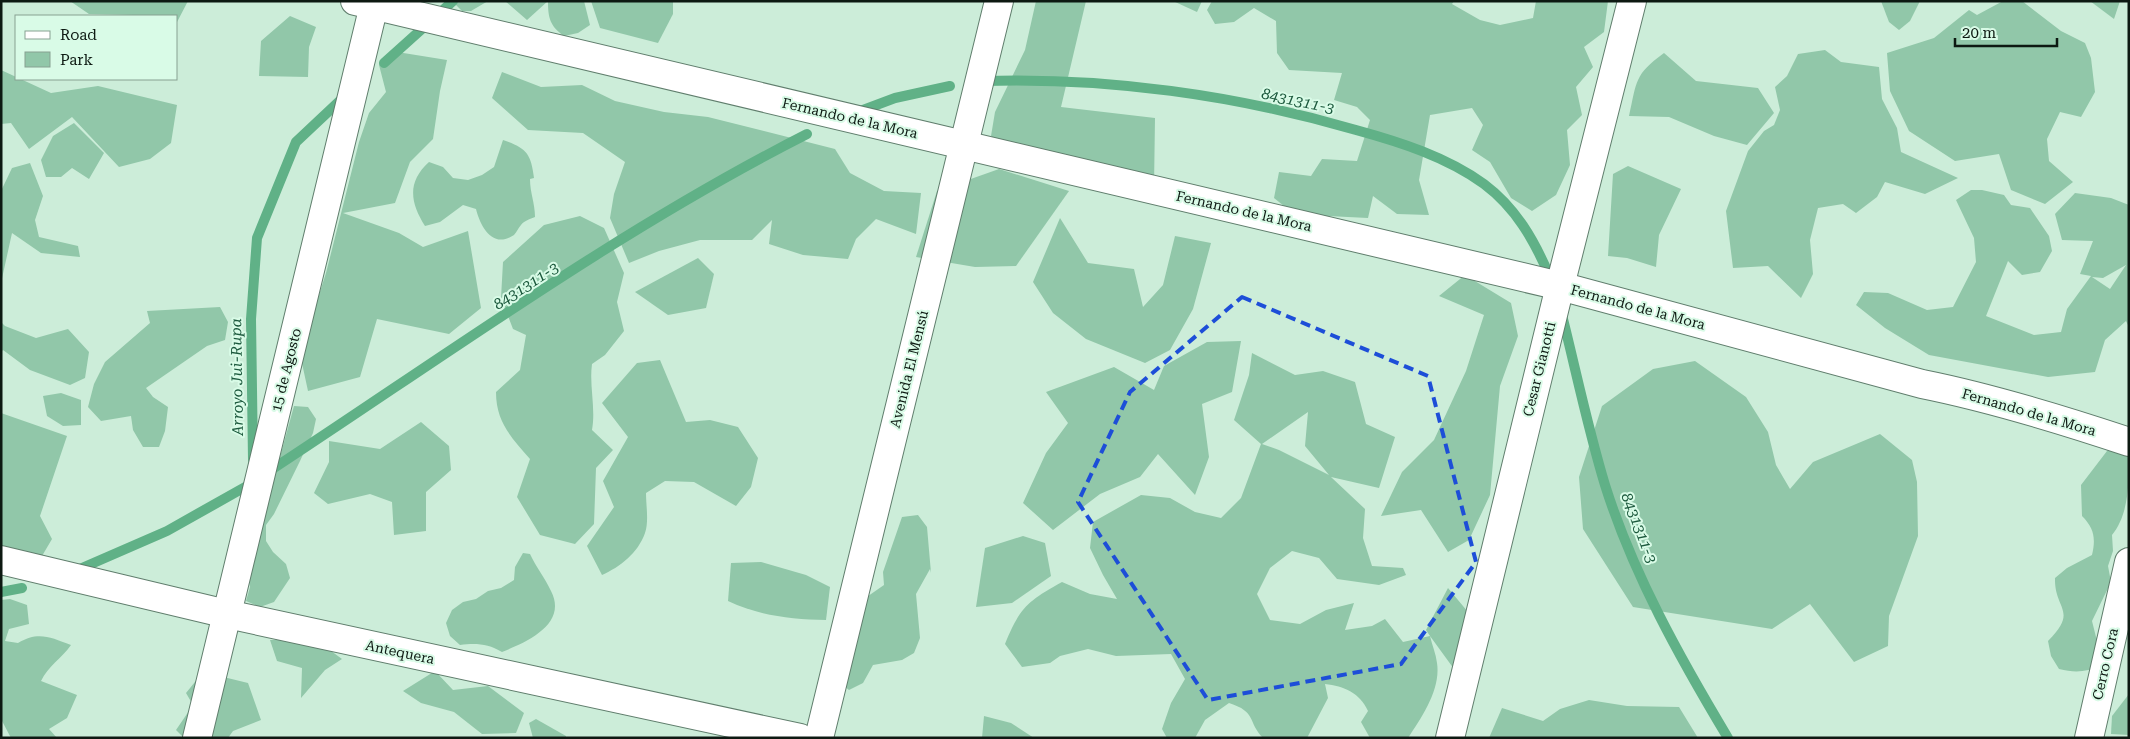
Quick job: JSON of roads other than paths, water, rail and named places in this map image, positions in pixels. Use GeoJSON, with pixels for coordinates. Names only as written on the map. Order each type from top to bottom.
{"type":"FeatureCollection","features":[{"type":"Feature","properties":{"kind":"street","name":"Avenida El Mensú"},"geometry":{"type":"LineString","coordinates":[[819,738],[999,1]]}},
{"type":"Feature","properties":{"kind":"street","name":"Cesar Gianotti"},"geometry":{"type":"LineString","coordinates":[[1450,738],[1560,286],[1632,1]]}},
{"type":"Feature","properties":{"kind":"street","name":"Fernando de la Mora"},"geometry":{"type":"LineString","coordinates":[[368,3],[1560,286],[1922,384],[1962,392],[2038,412],[2129,442]]}},
{"type":"Feature","properties":{"kind":"street","name":"15 de Agosto"},"geometry":{"type":"LineString","coordinates":[[197,738],[368,3]]}},
{"type":"Feature","properties":{"kind":"street","name":"Antequera"},"geometry":{"type":"LineString","coordinates":[[1,560],[227,614],[800,738]]}},
{"type":"Feature","properties":{"kind":"street","name":"Cerro Cora"},"geometry":{"type":"LineString","coordinates":[[2089,738],[2129,562]]}},
{"type":"Feature","properties":{"kind":"waterway","name":"Arroyo Jui-Rupa"},"geometry":{"type":"LineString","coordinates":[[384,63],[453,1]]}},
{"type":"Feature","properties":{"kind":"waterway","name":"8431311-3"},"geometry":{"type":"LineString","coordinates":[[982,81],[1076,82],[1171,91],[1218,98],[1311,118],[1406,145],[1439,158],[1470,174],[1495,193],[1506,203],[1523,225],[1549,275]]}},
{"type":"Feature","properties":{"kind":"waterway","name":"8431311-3"},"geometry":{"type":"LineString","coordinates":[[855,113],[895,98],[950,86]]}},
{"type":"Feature","properties":{"kind":"waterway","name":"Arroyo Jui-Rupa"},"geometry":{"type":"LineString","coordinates":[[253,460],[251,319],[257,238],[296,142],[346,95]]}},
{"type":"Feature","properties":{"kind":"waterway","name":"8431311-3"},"geometry":{"type":"LineString","coordinates":[[268,472],[466,339],[600,253],[737,171],[807,134]]}},
{"type":"Feature","properties":{"kind":"waterway","name":"8431311-3"},"geometry":{"type":"LineString","coordinates":[[1562,315],[1593,443],[1616,518],[1659,615],[1692,677],[1728,738]]}},
{"type":"Feature","properties":{"kind":"waterway","name":"Arroyo Jui-Rupa"},"geometry":{"type":"LineString","coordinates":[[75,571],[167,531],[254,482]]}},
{"type":"Feature","properties":{"kind":"waterway","name":"Arroyo Jui-Rupa"},"geometry":{"type":"LineString","coordinates":[[1,592],[22,588]]}}]}
